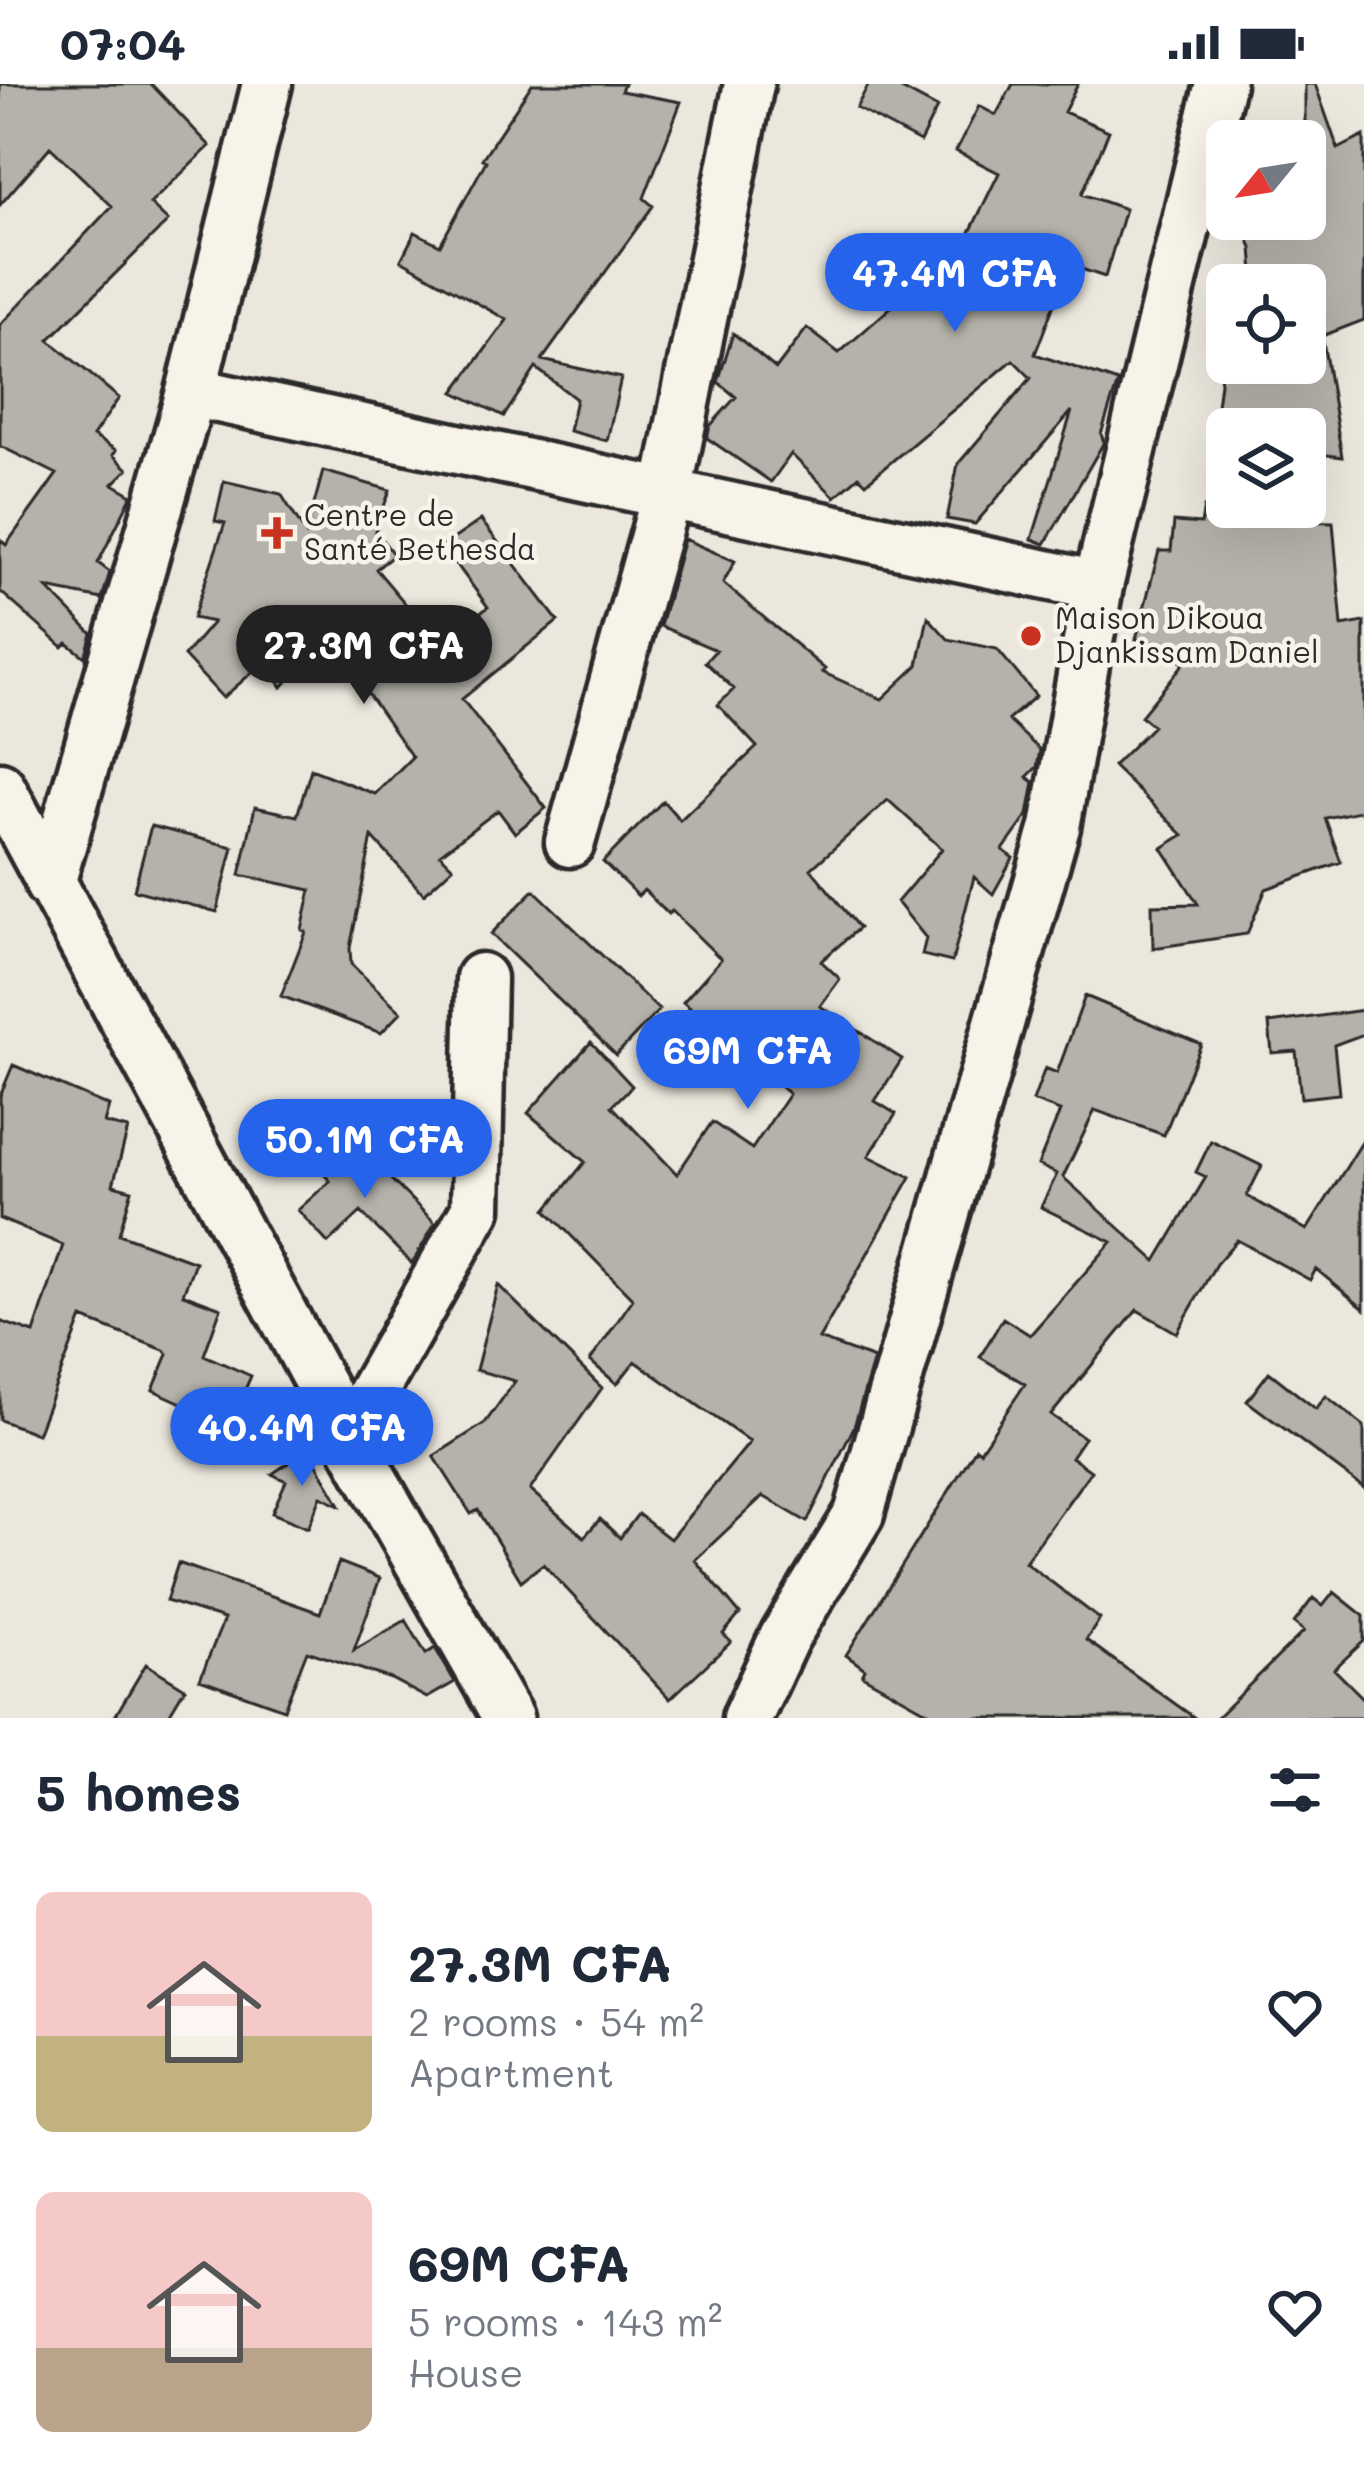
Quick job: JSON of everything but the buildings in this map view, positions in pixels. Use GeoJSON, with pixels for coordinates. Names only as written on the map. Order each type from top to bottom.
{"type":"FeatureCollection","features":[{"type":"Feature","properties":{"kind":"street"},"geometry":{"type":"LineString","coordinates":[[50,884],[191,392],[267,84]]}},
{"type":"Feature","properties":{"kind":"street"},"geometry":{"type":"LineString","coordinates":[[571,842],[668,493],[749,84]]}},
{"type":"Feature","properties":{"kind":"street"},"geometry":{"type":"LineString","coordinates":[[747,1718],[784,1639],[859,1514],[1055,826],[1098,586],[1220,84]]}},
{"type":"Feature","properties":{"kind":"street"},"geometry":{"type":"LineString","coordinates":[[191,392],[1098,586]]}},
{"type":"Feature","properties":{"kind":"street"},"geometry":{"type":"LineString","coordinates":[[0,787],[348,1436],[508,1718]]}},
{"type":"Feature","properties":{"kind":"street"},"geometry":{"type":"LineString","coordinates":[[348,1436],[476,1209],[482,977]]}},
{"type":"Feature","properties":{"kind":"place","name":"Centre de Santé Bethesda"},"geometry":{"type":"Point","coordinates":[277,533]}},
{"type":"Feature","properties":{"kind":"place","name":"Maison Dikoua Djankissam Daniel"},"geometry":{"type":"Point","coordinates":[1031,636]}}]}
